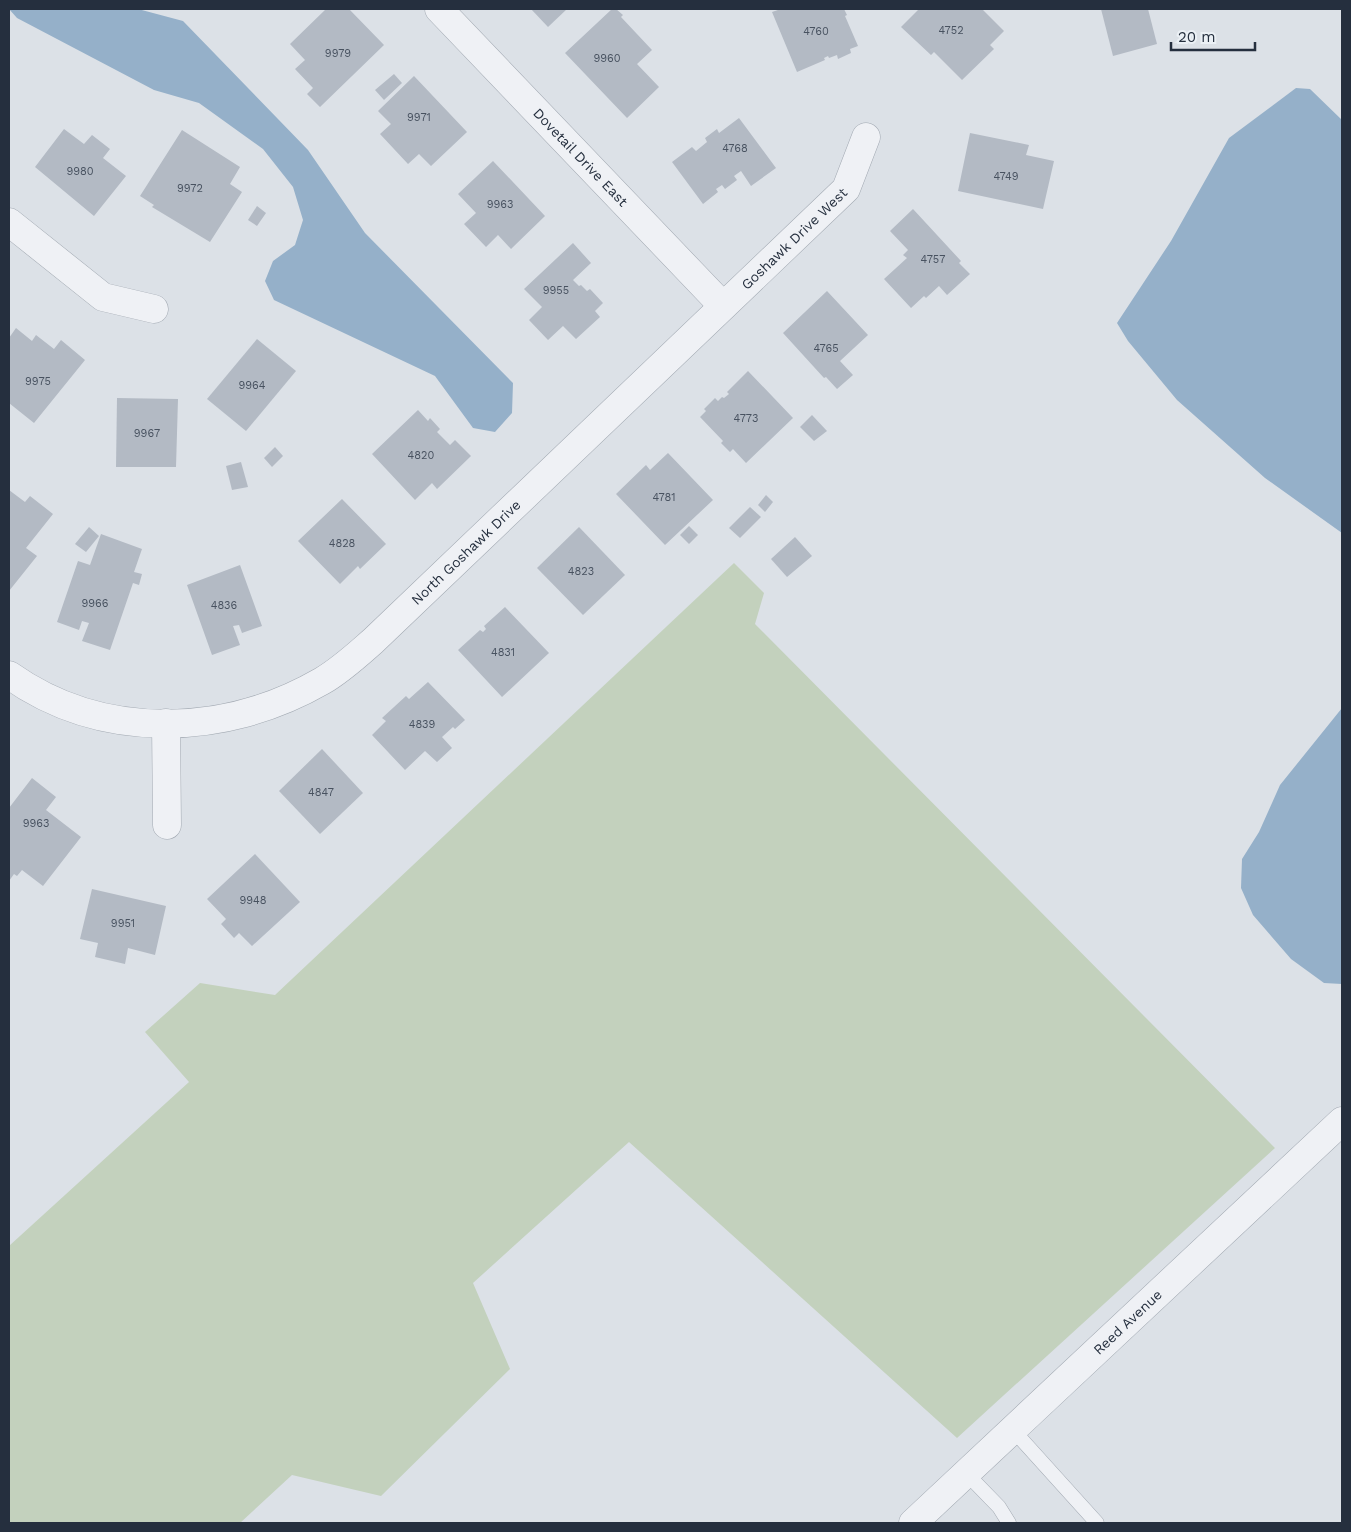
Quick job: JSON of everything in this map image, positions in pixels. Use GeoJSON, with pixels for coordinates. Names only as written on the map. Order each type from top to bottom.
{"type":"FeatureCollection","features":[{"type":"Feature","properties":{"kind":"street","name":"Dovetail Drive East"},"geometry":{"type":"LineString","coordinates":[[439,9],[723,306]]}},
{"type":"Feature","properties":{"kind":"street","name":"Goshawk Drive West"},"geometry":{"type":"LineString","coordinates":[[723,306],[846,189],[866,137]]}},
{"type":"Feature","properties":{"kind":"street"},"geometry":{"type":"LineString","coordinates":[[9,222],[102,297],[154,309]]}},
{"type":"Feature","properties":{"kind":"street","name":"North Goshawk Drive"},"geometry":{"type":"LineString","coordinates":[[9,675],[47,698],[73,709],[98,716],[142,723],[208,722],[250,713],[298,694],[324,680],[373,641],[723,306]]}},
{"type":"Feature","properties":{"kind":"street"},"geometry":{"type":"LineString","coordinates":[[166,723],[167,825]]}},
{"type":"Feature","properties":{"kind":"street","name":"Reed Avenue"},"geometry":{"type":"LineString","coordinates":[[913,1523],[1342,1121]]}},
{"type":"Feature","properties":{"kind":"lane"},"geometry":{"type":"LineString","coordinates":[[1013,1430],[1097,1523]]}},
{"type":"Feature","properties":{"kind":"lane"},"geometry":{"type":"LineString","coordinates":[[966,1473],[999,1507],[1009,1523]]}},
{"type":"Feature","properties":{"kind":"green space"},"geometry":{"type":"Polygon","coordinates":[[[734,563],[764,593],[755,624],[1275,1148],[957,1438],[629,1142],[473,1283],[510,1369],[381,1496],[292,1475],[240,1523],[9,1523],[9,1246],[189,1082],[145,1032],[200,983],[275,995],[734,563]]]}},
{"type":"Feature","properties":{"kind":"water"},"geometry":{"type":"Polygon","coordinates":[[[9,9],[138,9],[183,21],[308,150],[365,233],[513,383],[512,413],[495,432],[473,428],[435,376],[274,300],[265,281],[273,261],[295,245],[303,220],[293,187],[263,149],[199,103],[154,90],[17,18],[9,9]]]}},
{"type":"Feature","properties":{"kind":"water"},"geometry":{"type":"Polygon","coordinates":[[[1296,88],[1310,89],[1342,120],[1342,533],[1265,478],[1177,400],[1128,341],[1117,323],[1171,241],[1229,138],[1296,88]]]}},
{"type":"Feature","properties":{"kind":"water"},"geometry":{"type":"Polygon","coordinates":[[[1342,708],[1342,984],[1324,983],[1291,959],[1253,915],[1241,888],[1242,859],[1259,832],[1280,785],[1342,708]]]}},
{"type":"Feature","properties":{"kind":"building"},"geometry":{"type":"Polygon","coordinates":[[[326,9],[349,9],[384,45],[320,107],[307,94],[313,88],[295,69],[305,60],[290,44],[326,9]]]}},
{"type":"Feature","properties":{"kind":"building"},"geometry":{"type":"Polygon","coordinates":[[[531,9],[567,9],[548,27],[531,9]]]}},
{"type":"Feature","properties":{"kind":"building"},"geometry":{"type":"Polygon","coordinates":[[[612,9],[616,9],[623,15],[621,17],[652,50],[637,64],[659,87],[627,118],[565,53],[612,9]]]}},
{"type":"Feature","properties":{"kind":"building"},"geometry":{"type":"Polygon","coordinates":[[[781,9],[844,9],[847,15],[845,16],[858,46],[850,49],[851,53],[838,59],[837,55],[829,58],[828,56],[824,58],[825,60],[797,72],[772,12],[781,9]]]}},
{"type":"Feature","properties":{"kind":"building"},"geometry":{"type":"Polygon","coordinates":[[[919,9],[982,9],[1004,31],[990,45],[994,49],[962,80],[934,52],[931,55],[901,27],[919,9]]]}},
{"type":"Feature","properties":{"kind":"building"},"geometry":{"type":"Polygon","coordinates":[[[1101,9],[1148,9],[1157,44],[1113,56],[1101,9]]]}},
{"type":"Feature","properties":{"kind":"building"},"geometry":{"type":"Polygon","coordinates":[[[394,74],[402,83],[384,100],[375,90],[394,74]]]}},
{"type":"Feature","properties":{"kind":"building"},"geometry":{"type":"Polygon","coordinates":[[[414,76],[467,132],[431,166],[419,154],[408,164],[380,134],[391,124],[378,111],[414,76]]]}},
{"type":"Feature","properties":{"kind":"building"},"geometry":{"type":"Polygon","coordinates":[[[739,118],[776,168],[751,186],[741,171],[734,176],[737,180],[725,189],[722,185],[716,189],[718,192],[703,204],[672,162],[692,147],[696,151],[707,142],[705,138],[717,129],[719,133],[739,118]]]}},
{"type":"Feature","properties":{"kind":"building"},"geometry":{"type":"Polygon","coordinates":[[[64,129],[84,144],[92,135],[110,149],[103,158],[126,176],[94,216],[35,167],[64,129]]]}},
{"type":"Feature","properties":{"kind":"building"},"geometry":{"type":"Polygon","coordinates":[[[182,130],[240,167],[230,184],[242,192],[210,242],[152,207],[154,205],[140,196],[182,130]]]}},
{"type":"Feature","properties":{"kind":"building"},"geometry":{"type":"Polygon","coordinates":[[[970,133],[1029,145],[1026,155],[1054,161],[1043,209],[958,191],[970,133]]]}},
{"type":"Feature","properties":{"kind":"building"},"geometry":{"type":"Polygon","coordinates":[[[493,161],[545,216],[511,249],[498,235],[486,247],[464,224],[476,213],[458,194],[493,161]]]}},
{"type":"Feature","properties":{"kind":"building"},"geometry":{"type":"Polygon","coordinates":[[[257,206],[266,213],[257,226],[248,220],[257,206]]]}},
{"type":"Feature","properties":{"kind":"building"},"geometry":{"type":"Polygon","coordinates":[[[913,209],[961,261],[959,263],[970,274],[947,295],[939,286],[911,308],[884,279],[907,258],[903,255],[908,250],[890,231],[913,209]]]}},
{"type":"Feature","properties":{"kind":"building"},"geometry":{"type":"Polygon","coordinates":[[[573,243],[591,263],[573,280],[587,291],[590,289],[603,303],[595,311],[600,317],[576,339],[563,326],[548,340],[529,320],[542,307],[524,289],[573,243]]]}},
{"type":"Feature","properties":{"kind":"building"},"geometry":{"type":"Polygon","coordinates":[[[827,291],[868,335],[840,361],[853,375],[837,389],[826,377],[824,378],[783,333],[827,291]]]}},
{"type":"Feature","properties":{"kind":"building"},"geometry":{"type":"Polygon","coordinates":[[[16,328],[32,341],[36,335],[54,349],[61,340],[85,360],[34,423],[9,403],[9,338],[16,328]]]}},
{"type":"Feature","properties":{"kind":"building"},"geometry":{"type":"Polygon","coordinates":[[[257,339],[296,371],[246,431],[207,399],[257,339]]]}},
{"type":"Feature","properties":{"kind":"building"},"geometry":{"type":"Polygon","coordinates":[[[748,371],[793,418],[746,463],[733,449],[730,452],[721,443],[723,441],[700,417],[706,411],[704,409],[715,398],[718,401],[729,394],[727,392],[748,371]]]}},
{"type":"Feature","properties":{"kind":"building"},"geometry":{"type":"Polygon","coordinates":[[[117,398],[178,399],[176,467],[116,467],[117,398]]]}},
{"type":"Feature","properties":{"kind":"building"},"geometry":{"type":"Polygon","coordinates":[[[418,410],[428,421],[430,418],[440,429],[437,432],[450,445],[455,440],[471,456],[437,489],[432,483],[415,500],[372,454],[418,410]]]}},
{"type":"Feature","properties":{"kind":"building"},"geometry":{"type":"Polygon","coordinates":[[[812,415],[827,431],[814,441],[800,427],[812,415]]]}},
{"type":"Feature","properties":{"kind":"building"},"geometry":{"type":"Polygon","coordinates":[[[275,447],[283,456],[272,467],[264,458],[275,447]]]}},
{"type":"Feature","properties":{"kind":"building"},"geometry":{"type":"Polygon","coordinates":[[[668,453],[713,500],[665,545],[616,494],[646,465],[650,470],[668,453]]]}},
{"type":"Feature","properties":{"kind":"building"},"geometry":{"type":"Polygon","coordinates":[[[241,462],[248,487],[232,490],[226,466],[241,462]]]}},
{"type":"Feature","properties":{"kind":"building"},"geometry":{"type":"Polygon","coordinates":[[[9,490],[25,502],[30,496],[53,514],[26,548],[37,556],[9,591],[9,490]]]}},
{"type":"Feature","properties":{"kind":"building"},"geometry":{"type":"Polygon","coordinates":[[[766,495],[773,502],[765,512],[758,505],[766,495]]]}},
{"type":"Feature","properties":{"kind":"building"},"geometry":{"type":"Polygon","coordinates":[[[342,499],[386,544],[360,569],[358,566],[340,584],[298,541],[342,499]]]}},
{"type":"Feature","properties":{"kind":"building"},"geometry":{"type":"Polygon","coordinates":[[[750,507],[761,517],[740,538],[729,528],[750,507]]]}},
{"type":"Feature","properties":{"kind":"building"},"geometry":{"type":"Polygon","coordinates":[[[689,526],[698,535],[689,544],[680,535],[689,526]]]}},
{"type":"Feature","properties":{"kind":"building"},"geometry":{"type":"Polygon","coordinates":[[[89,527],[99,536],[86,552],[75,544],[89,527]]]}},
{"type":"Feature","properties":{"kind":"building"},"geometry":{"type":"Polygon","coordinates":[[[579,527],[625,575],[583,615],[537,568],[579,527]]]}},
{"type":"Feature","properties":{"kind":"building"},"geometry":{"type":"Polygon","coordinates":[[[101,534],[142,549],[134,572],[142,574],[139,585],[133,583],[110,650],[82,641],[89,623],[82,621],[79,630],[57,622],[78,561],[90,565],[101,534]]]}},
{"type":"Feature","properties":{"kind":"building"},"geometry":{"type":"Polygon","coordinates":[[[795,537],[812,556],[787,577],[771,559],[795,537]]]}},
{"type":"Feature","properties":{"kind":"building"},"geometry":{"type":"Polygon","coordinates":[[[240,565],[262,626],[242,633],[239,625],[233,626],[240,645],[212,655],[187,585],[240,565]]]}},
{"type":"Feature","properties":{"kind":"building"},"geometry":{"type":"Polygon","coordinates":[[[505,607],[549,653],[502,697],[458,650],[480,630],[483,632],[486,629],[484,626],[505,607]]]}},
{"type":"Feature","properties":{"kind":"building"},"geometry":{"type":"Polygon","coordinates":[[[428,682],[465,720],[455,729],[453,727],[442,737],[452,748],[437,762],[425,751],[405,770],[372,735],[386,721],[382,718],[406,696],[409,699],[428,682]]]}},
{"type":"Feature","properties":{"kind":"building"},"geometry":{"type":"Polygon","coordinates":[[[322,749],[363,793],[320,834],[279,791],[322,749]]]}},
{"type":"Feature","properties":{"kind":"building"},"geometry":{"type":"Polygon","coordinates":[[[32,778],[56,797],[46,810],[81,837],[43,886],[22,870],[17,876],[14,874],[9,881],[9,808],[32,778]]]}},
{"type":"Feature","properties":{"kind":"building"},"geometry":{"type":"Polygon","coordinates":[[[255,854],[300,902],[252,946],[239,933],[234,938],[221,924],[226,919],[207,899],[255,854]]]}},
{"type":"Feature","properties":{"kind":"building"},"geometry":{"type":"Polygon","coordinates":[[[92,889],[166,906],[155,955],[128,948],[125,964],[95,957],[98,943],[80,939],[92,889]]]}}]}
